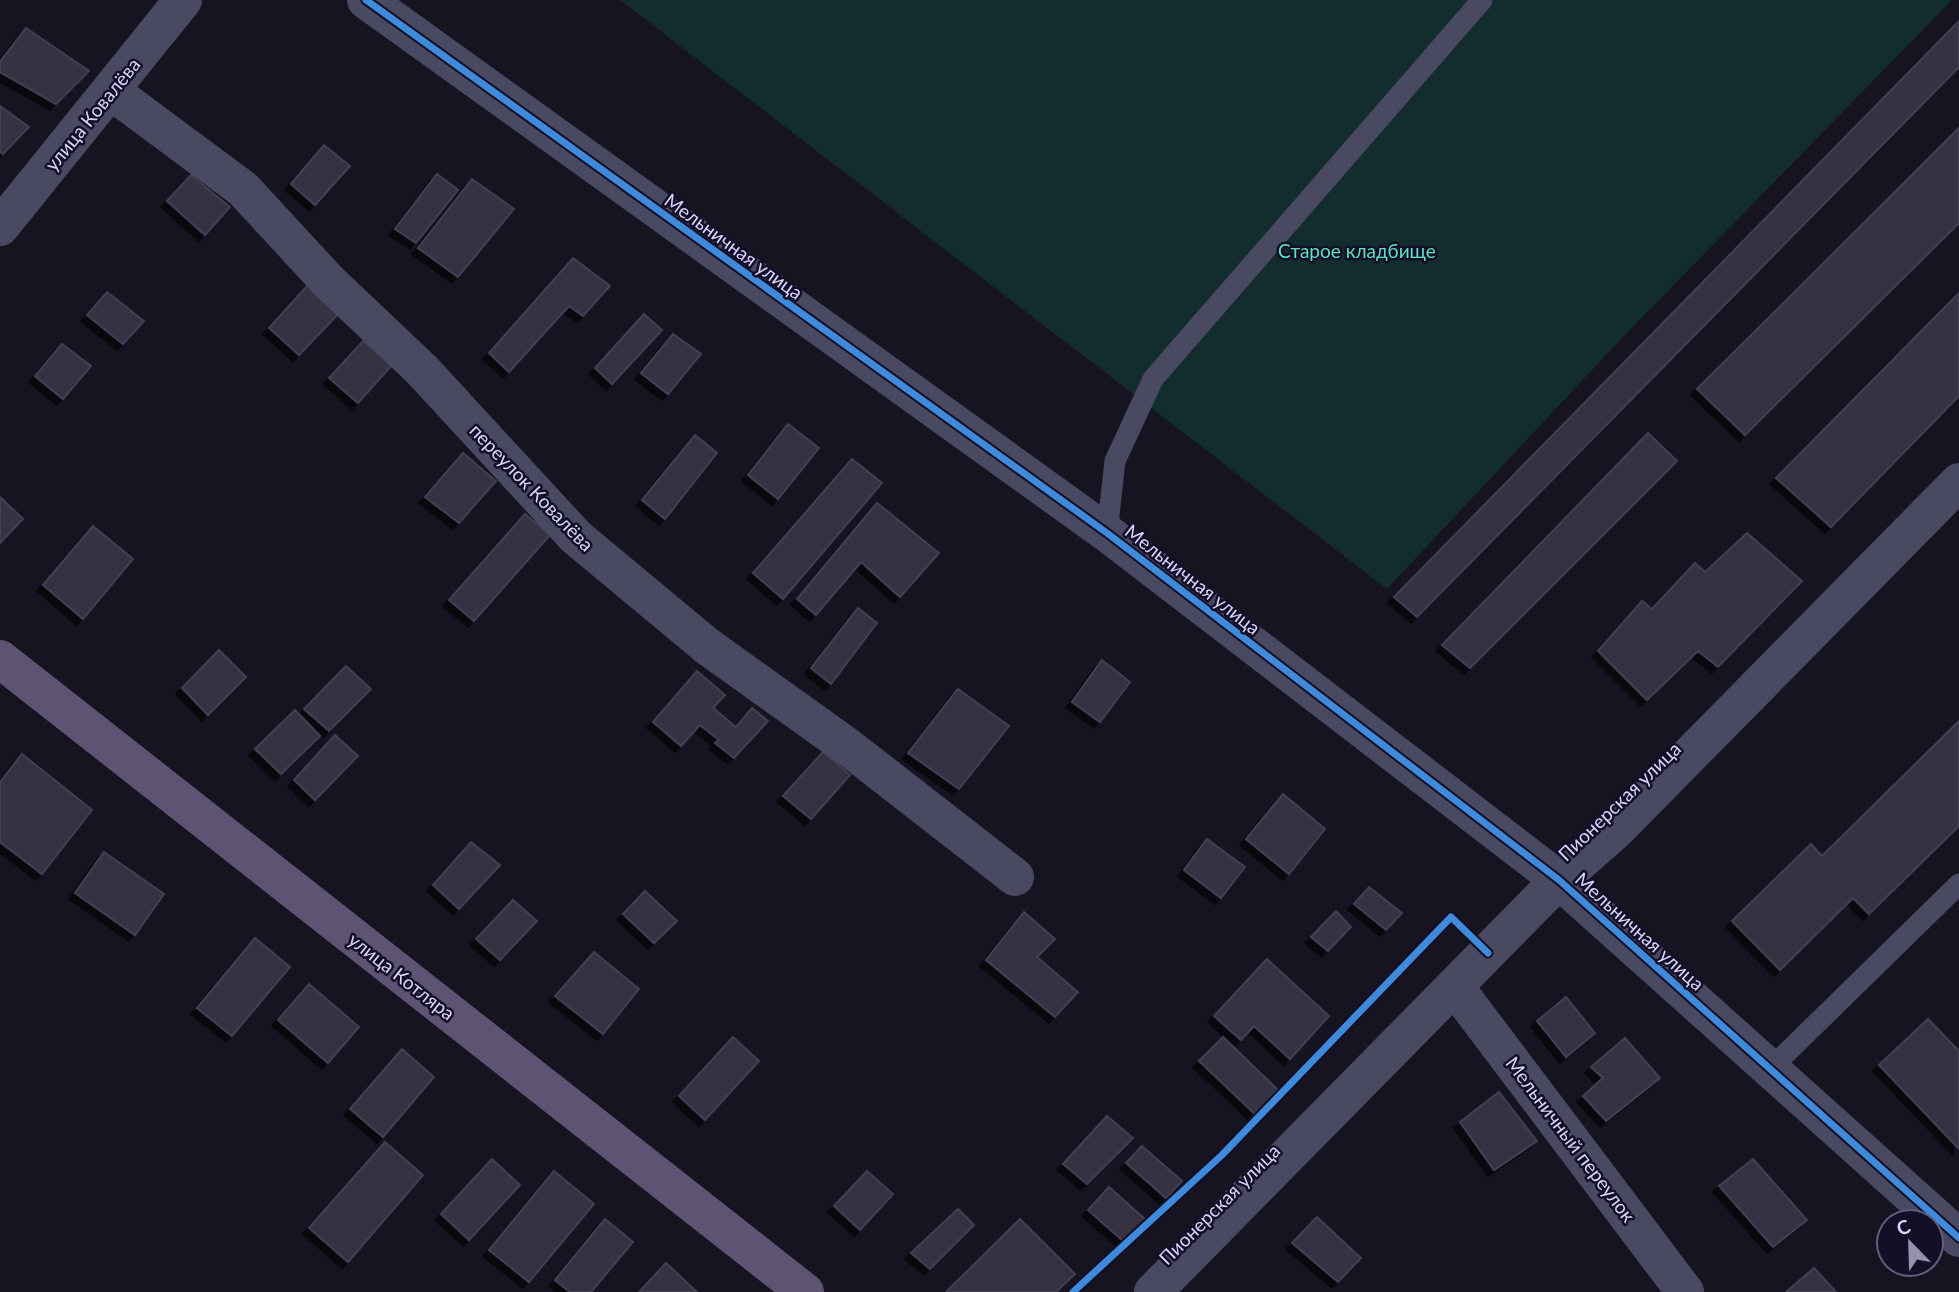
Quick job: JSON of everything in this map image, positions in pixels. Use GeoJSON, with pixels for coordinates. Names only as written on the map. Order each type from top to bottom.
{"type":"FeatureCollection","features":[{"type":"Feature","properties":{"kind":"main road","name":"улица Котляра"},"geometry":{"type":"LineString","coordinates":[[0,659],[805,1292]]}},
{"type":"Feature","properties":{"kind":"street","name":"улица Ковалёва"},"geometry":{"type":"LineString","coordinates":[[0,228],[183,0]]}},
{"type":"Feature","properties":{"kind":"street","name":"Мельничная улица"},"geometry":{"type":"LineString","coordinates":[[366,0],[1107,533],[1559,880],[1959,1238]]}},
{"type":"Feature","properties":{"kind":"street","name":"переулок Ковалёва"},"geometry":{"type":"LineString","coordinates":[[111,91],[243,188],[328,281],[422,370],[576,537],[707,646],[848,747],[1015,877]]}},
{"type":"Feature","properties":{"kind":"street","name":"Пионерская улица"},"geometry":{"type":"LineString","coordinates":[[1153,1292],[1559,880],[1615,831],[1959,482]]}},
{"type":"Feature","properties":{"kind":"street","name":"Мельничный переулок"},"geometry":{"type":"LineString","coordinates":[[1455,987],[1685,1292]]}},
{"type":"Feature","properties":{"kind":"lane"},"geometry":{"type":"LineString","coordinates":[[1107,533],[1115,461],[1153,379],[1482,0]]}},
{"type":"Feature","properties":{"kind":"lane"},"geometry":{"type":"LineString","coordinates":[[1771,1068],[1959,884]]}},
{"type":"Feature","properties":{"kind":"green space","name":"Старое кладбище"},"geometry":{"type":"Polygon","coordinates":[[[620,0],[1952,0],[1623,337],[1387,589],[620,0]]]}},
{"type":"Feature","properties":{"kind":"building"},"geometry":{"type":"Polygon","coordinates":[[[1959,21],[1959,67],[1417,617],[1394,597],[1959,21]]]}},
{"type":"Feature","properties":{"kind":"building"},"geometry":{"type":"Polygon","coordinates":[[[26,28],[89,71],[56,104],[0,72],[0,62],[26,28]]]}},
{"type":"Feature","properties":{"kind":"building"},"geometry":{"type":"Polygon","coordinates":[[[0,106],[29,127],[3,154],[0,152],[0,106]]]}},
{"type":"Feature","properties":{"kind":"building"},"geometry":{"type":"Polygon","coordinates":[[[1959,128],[1959,223],[1745,435],[1697,389],[1959,128]]]}},
{"type":"Feature","properties":{"kind":"building"},"geometry":{"type":"Polygon","coordinates":[[[324,145],[350,166],[315,205],[291,184],[324,145]]]}},
{"type":"Feature","properties":{"kind":"building"},"geometry":{"type":"Polygon","coordinates":[[[437,174],[458,190],[416,243],[395,229],[437,174]]]}},
{"type":"Feature","properties":{"kind":"building"},"geometry":{"type":"Polygon","coordinates":[[[191,175],[230,207],[205,235],[167,201],[191,175]]]}},
{"type":"Feature","properties":{"kind":"building"},"geometry":{"type":"Polygon","coordinates":[[[472,179],[514,209],[458,277],[418,248],[472,179]]]}},
{"type":"Feature","properties":{"kind":"building"},"geometry":{"type":"Polygon","coordinates":[[[573,258],[610,286],[583,316],[569,306],[509,372],[489,353],[573,258]]]}},
{"type":"Feature","properties":{"kind":"building"},"geometry":{"type":"Polygon","coordinates":[[[309,284],[341,311],[299,355],[269,328],[309,284]]]}},
{"type":"Feature","properties":{"kind":"building"},"geometry":{"type":"Polygon","coordinates":[[[107,292],[144,321],[123,344],[87,315],[107,292]]]}},
{"type":"Feature","properties":{"kind":"building"},"geometry":{"type":"Polygon","coordinates":[[[1959,293],[1959,396],[1831,527],[1776,478],[1959,293]]]}},
{"type":"Feature","properties":{"kind":"building"},"geometry":{"type":"Polygon","coordinates":[[[644,314],[662,330],[612,384],[595,368],[644,314]]]}},
{"type":"Feature","properties":{"kind":"building"},"geometry":{"type":"Polygon","coordinates":[[[673,334],[701,354],[668,394],[641,373],[673,334]]]}},
{"type":"Feature","properties":{"kind":"building"},"geometry":{"type":"Polygon","coordinates":[[[363,341],[393,364],[358,403],[329,378],[363,341]]]}},
{"type":"Feature","properties":{"kind":"building"},"geometry":{"type":"Polygon","coordinates":[[[62,344],[91,366],[63,399],[35,376],[62,344]]]}},
{"type":"Feature","properties":{"kind":"building"},"geometry":{"type":"Polygon","coordinates":[[[788,424],[819,448],[778,499],[748,475],[788,424]]]}},
{"type":"Feature","properties":{"kind":"building"},"geometry":{"type":"Polygon","coordinates":[[[1648,433],[1677,461],[1470,668],[1442,645],[1648,433]]]}},
{"type":"Feature","properties":{"kind":"building"},"geometry":{"type":"Polygon","coordinates":[[[695,435],[717,453],[665,519],[642,500],[695,435]]]}},
{"type":"Feature","properties":{"kind":"building"},"geometry":{"type":"Polygon","coordinates":[[[463,453],[496,481],[459,523],[425,497],[463,453]]]}},
{"type":"Feature","properties":{"kind":"building"},"geometry":{"type":"Polygon","coordinates":[[[852,459],[882,483],[783,599],[753,573],[852,459]]]}},
{"type":"Feature","properties":{"kind":"building"},"geometry":{"type":"Polygon","coordinates":[[[0,497],[23,519],[0,543],[0,497]]]}},
{"type":"Feature","properties":{"kind":"building"},"geometry":{"type":"Polygon","coordinates":[[[877,503],[939,553],[900,597],[861,562],[816,615],[797,599],[877,503]]]}},
{"type":"Feature","properties":{"kind":"building"},"geometry":{"type":"Polygon","coordinates":[[[525,514],[550,535],[474,621],[449,600],[525,514]]]}},
{"type":"Feature","properties":{"kind":"building"},"geometry":{"type":"Polygon","coordinates":[[[93,526],[133,559],[83,619],[43,585],[93,526]]]}},
{"type":"Feature","properties":{"kind":"building"},"geometry":{"type":"Polygon","coordinates":[[[1747,533],[1802,581],[1718,667],[1698,651],[1647,700],[1598,651],[1642,601],[1652,609],[1695,563],[1705,572],[1747,533]]]}},
{"type":"Feature","properties":{"kind":"building"},"geometry":{"type":"Polygon","coordinates":[[[858,608],[877,623],[831,684],[811,668],[858,608]]]}},
{"type":"Feature","properties":{"kind":"building"},"geometry":{"type":"Polygon","coordinates":[[[219,650],[246,677],[208,715],[182,688],[219,650]]]}},
{"type":"Feature","properties":{"kind":"building"},"geometry":{"type":"Polygon","coordinates":[[[1102,660],[1130,682],[1100,722],[1072,702],[1102,660]]]}},
{"type":"Feature","properties":{"kind":"building"},"geometry":{"type":"Polygon","coordinates":[[[346,666],[371,689],[329,731],[304,709],[346,666]]]}},
{"type":"Feature","properties":{"kind":"building"},"geometry":{"type":"Polygon","coordinates":[[[697,671],[725,695],[713,708],[736,727],[752,708],[768,721],[734,758],[715,743],[719,740],[700,725],[681,746],[653,722],[697,671]]]}},
{"type":"Feature","properties":{"kind":"building"},"geometry":{"type":"Polygon","coordinates":[[[958,689],[1009,726],[959,789],[908,753],[958,689]]]}},
{"type":"Feature","properties":{"kind":"building"},"geometry":{"type":"Polygon","coordinates":[[[295,710],[320,736],[281,774],[255,749],[295,710]]]}},
{"type":"Feature","properties":{"kind":"building"},"geometry":{"type":"Polygon","coordinates":[[[1959,721],[1959,826],[1869,914],[1853,898],[1780,970],[1732,921],[1811,844],[1822,856],[1959,721]]]}},
{"type":"Feature","properties":{"kind":"building"},"geometry":{"type":"Polygon","coordinates":[[[335,735],[358,756],[315,800],[294,780],[335,735]]]}},
{"type":"Feature","properties":{"kind":"building"},"geometry":{"type":"Polygon","coordinates":[[[823,752],[850,775],[811,819],[783,796],[823,752]]]}},
{"type":"Feature","properties":{"kind":"building"},"geometry":{"type":"Polygon","coordinates":[[[22,754],[92,810],[42,874],[0,842],[0,782],[22,754]]]}},
{"type":"Feature","properties":{"kind":"building"},"geometry":{"type":"Polygon","coordinates":[[[1283,794],[1325,829],[1289,874],[1246,839],[1283,794]]]}},
{"type":"Feature","properties":{"kind":"building"},"geometry":{"type":"Polygon","coordinates":[[[1207,839],[1245,867],[1221,898],[1184,870],[1207,839]]]}},
{"type":"Feature","properties":{"kind":"building"},"geometry":{"type":"Polygon","coordinates":[[[471,842],[500,865],[459,909],[433,885],[471,842]]]}},
{"type":"Feature","properties":{"kind":"building"},"geometry":{"type":"Polygon","coordinates":[[[104,852],[164,894],[135,935],[75,893],[104,852]]]}},
{"type":"Feature","properties":{"kind":"building"},"geometry":{"type":"Polygon","coordinates":[[[1369,887],[1402,913],[1386,930],[1354,904],[1369,887]]]}},
{"type":"Feature","properties":{"kind":"building"},"geometry":{"type":"Polygon","coordinates":[[[645,891],[677,921],[654,943],[623,914],[645,891]]]}},
{"type":"Feature","properties":{"kind":"building"},"geometry":{"type":"Polygon","coordinates":[[[513,900],[537,921],[500,960],[476,939],[513,900]]]}},
{"type":"Feature","properties":{"kind":"building"},"geometry":{"type":"Polygon","coordinates":[[[1336,911],[1351,927],[1328,951],[1311,937],[1336,911]]]}},
{"type":"Feature","properties":{"kind":"building"},"geometry":{"type":"Polygon","coordinates":[[[1024,912],[1055,939],[1037,957],[1078,992],[1055,1017],[986,960],[1024,912]]]}},
{"type":"Feature","properties":{"kind":"building"},"geometry":{"type":"Polygon","coordinates":[[[255,938],[290,967],[232,1036],[197,1008],[255,938]]]}},
{"type":"Feature","properties":{"kind":"building"},"geometry":{"type":"Polygon","coordinates":[[[594,952],[639,989],[603,1034],[555,996],[594,952]]]}},
{"type":"Feature","properties":{"kind":"building"},"geometry":{"type":"Polygon","coordinates":[[[1267,959],[1329,1016],[1290,1059],[1254,1026],[1241,1040],[1214,1016],[1267,959]]]}},
{"type":"Feature","properties":{"kind":"building"},"geometry":{"type":"Polygon","coordinates":[[[309,984],[359,1027],[328,1063],[278,1020],[309,984]]]}},
{"type":"Feature","properties":{"kind":"building"},"geometry":{"type":"Polygon","coordinates":[[[1566,997],[1595,1033],[1566,1057],[1537,1021],[1566,997]]]}},
{"type":"Feature","properties":{"kind":"building"},"geometry":{"type":"Polygon","coordinates":[[[1928,1019],[1959,1051],[1959,1149],[1879,1065],[1928,1019]]]}},
{"type":"Feature","properties":{"kind":"building"},"geometry":{"type":"Polygon","coordinates":[[[733,1037],[759,1061],[705,1120],[679,1096],[733,1037]]]}},
{"type":"Feature","properties":{"kind":"building"},"geometry":{"type":"Polygon","coordinates":[[[1223,1037],[1279,1091],[1255,1114],[1199,1061],[1223,1037]]]}},
{"type":"Feature","properties":{"kind":"building"},"geometry":{"type":"Polygon","coordinates":[[[1625,1038],[1660,1078],[1606,1121],[1583,1096],[1603,1078],[1591,1067],[1625,1038]]]}},
{"type":"Feature","properties":{"kind":"building"},"geometry":{"type":"Polygon","coordinates":[[[402,1049],[434,1077],[383,1137],[350,1109],[402,1049]]]}},
{"type":"Feature","properties":{"kind":"building"},"geometry":{"type":"Polygon","coordinates":[[[1499,1092],[1537,1141],[1494,1170],[1460,1122],[1499,1092]]]}},
{"type":"Feature","properties":{"kind":"building"},"geometry":{"type":"Polygon","coordinates":[[[1107,1116],[1133,1138],[1087,1184],[1063,1164],[1107,1116]]]}},
{"type":"Feature","properties":{"kind":"building"},"geometry":{"type":"Polygon","coordinates":[[[385,1142],[423,1175],[348,1262],[309,1228],[385,1142]]]}},
{"type":"Feature","properties":{"kind":"building"},"geometry":{"type":"Polygon","coordinates":[[[1142,1146],[1182,1181],[1166,1198],[1126,1163],[1142,1146]]]}},
{"type":"Feature","properties":{"kind":"building"},"geometry":{"type":"Polygon","coordinates":[[[492,1159],[520,1185],[469,1240],[441,1214],[492,1159]]]}},
{"type":"Feature","properties":{"kind":"building"},"geometry":{"type":"Polygon","coordinates":[[[1753,1159],[1807,1220],[1773,1247],[1719,1186],[1753,1159]]]}},
{"type":"Feature","properties":{"kind":"building"},"geometry":{"type":"Polygon","coordinates":[[[554,1171],[594,1204],[529,1282],[489,1250],[554,1171]]]}},
{"type":"Feature","properties":{"kind":"building"},"geometry":{"type":"Polygon","coordinates":[[[867,1171],[893,1194],[860,1230],[834,1206],[867,1171]]]}},
{"type":"Feature","properties":{"kind":"building"},"geometry":{"type":"Polygon","coordinates":[[[1109,1187],[1146,1220],[1124,1242],[1088,1210],[1109,1187]]]}},
{"type":"Feature","properties":{"kind":"building"},"geometry":{"type":"Polygon","coordinates":[[[958,1209],[974,1225],[930,1269],[911,1253],[958,1209]]]}},
{"type":"Feature","properties":{"kind":"building"},"geometry":{"type":"Polygon","coordinates":[[[1317,1217],[1361,1258],[1338,1282],[1292,1243],[1317,1217]]]}},
{"type":"Feature","properties":{"kind":"building"},"geometry":{"type":"Polygon","coordinates":[[[605,1219],[633,1242],[591,1292],[570,1292],[555,1280],[605,1219]]]}},
{"type":"Feature","properties":{"kind":"building"},"geometry":{"type":"Polygon","coordinates":[[[1020,1219],[1075,1274],[1056,1292],[946,1292],[1020,1219]]]}},
{"type":"Feature","properties":{"kind":"building"},"geometry":{"type":"Polygon","coordinates":[[[666,1263],[697,1292],[639,1292],[666,1263]]]}},
{"type":"Feature","properties":{"kind":"building"},"geometry":{"type":"Polygon","coordinates":[[[1814,1268],[1836,1292],[1786,1292],[1814,1268]]]}},
{"type":"Feature","properties":{"kind":"cycle path"},"geometry":{"type":"LineString","coordinates":[[366,0],[1107,533],[1559,880],[1959,1238]]}},
{"type":"Feature","properties":{"kind":"cycle path"},"geometry":{"type":"LineString","coordinates":[[1073,1292],[1222,1155],[1451,917],[1488,953]]}}]}
